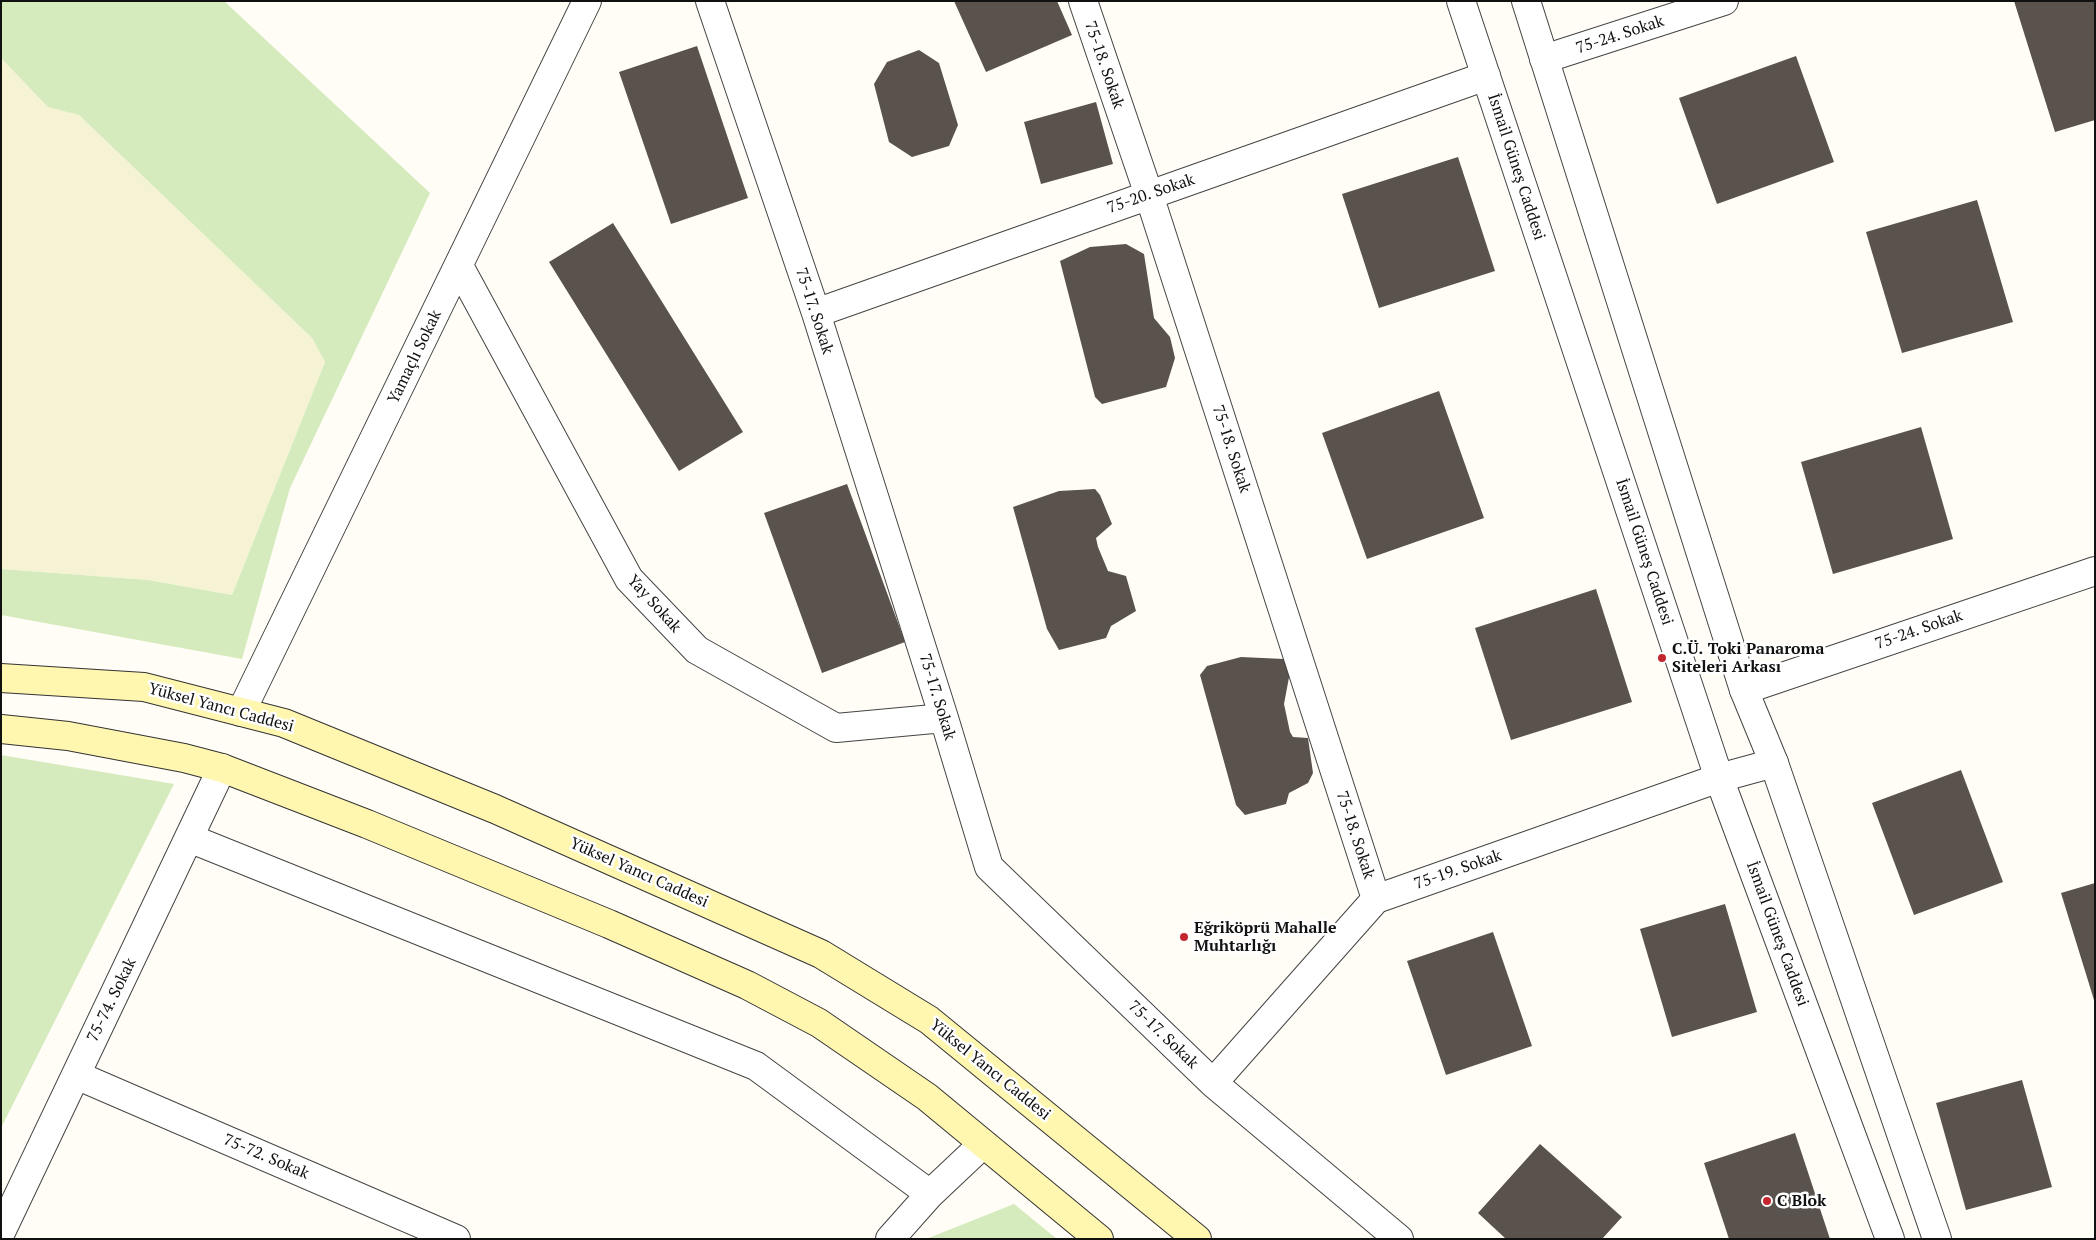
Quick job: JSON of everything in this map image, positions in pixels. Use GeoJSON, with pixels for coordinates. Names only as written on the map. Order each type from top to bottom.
{"type":"FeatureCollection","features":[{"type":"Feature","properties":{"kind":"main road","name":"Yüksel Yancı Caddesi"},"geometry":{"type":"LineString","coordinates":[[1,678],[144,687],[284,723],[495,809],[821,954],[929,1020],[1197,1239]]}},
{"type":"Feature","properties":{"kind":"main road"},"geometry":{"type":"LineString","coordinates":[[1,729],[68,736],[184,758],[222,768],[367,824],[609,924],[747,985],[826,1029],[927,1097],[1099,1239]]}},
{"type":"Feature","properties":{"kind":"street","name":"Yamaçlı Sokak"},"geometry":{"type":"LineString","coordinates":[[241,712],[588,1]]}},
{"type":"Feature","properties":{"kind":"street","name":"75-17. Sokak"},"geometry":{"type":"LineString","coordinates":[[710,1],[816,313],[989,867],[1213,1083],[1399,1239]]}},
{"type":"Feature","properties":{"kind":"street","name":"75-18. Sokak"},"geometry":{"type":"LineString","coordinates":[[1083,1],[1149,195],[1376,899]]}},
{"type":"Feature","properties":{"kind":"street","name":"İsmail Güneş Caddesi"},"geometry":{"type":"LineString","coordinates":[[1461,1],[1719,778],[1890,1239]]}},
{"type":"Feature","properties":{"kind":"street"},"geometry":{"type":"LineString","coordinates":[[1526,1],[1744,690],[1774,763],[1937,1239]]}},
{"type":"Feature","properties":{"kind":"street","name":"75-24. Sokak"},"geometry":{"type":"LineString","coordinates":[[1544,59],[1724,1]]}},
{"type":"Feature","properties":{"kind":"street","name":"75-20. Sokak"},"geometry":{"type":"LineString","coordinates":[[816,313],[1486,76]]}},
{"type":"Feature","properties":{"kind":"street","name":"Yay Sokak"},"geometry":{"type":"LineString","coordinates":[[459,266],[629,579],[697,650],[836,728],[944,718]]}},
{"type":"Feature","properties":{"kind":"street","name":"75-24. Sokak"},"geometry":{"type":"LineString","coordinates":[[1744,690],[2093,578]]}},
{"type":"Feature","properties":{"kind":"street","name":"75-19. Sokak"},"geometry":{"type":"LineString","coordinates":[[1213,1083],[1376,899],[1719,778],[1774,763]]}},
{"type":"Feature","properties":{"kind":"street","name":"75-74. Sokak"},"geometry":{"type":"LineString","coordinates":[[1,1232],[222,768]]}},
{"type":"Feature","properties":{"kind":"street"},"geometry":{"type":"LineString","coordinates":[[189,838],[756,1066],[930,1194]]}},
{"type":"Feature","properties":{"kind":"street","name":"75-72. Sokak"},"geometry":{"type":"LineString","coordinates":[[76,1075],[456,1239]]}},
{"type":"Feature","properties":{"kind":"street"},"geometry":{"type":"LineString","coordinates":[[890,1239],[930,1194],[984,1144]]}},
{"type":"Feature","properties":{"kind":"shaded area"},"geometry":{"type":"Polygon","coordinates":[[[1,58],[48,106],[79,115],[312,338],[325,362],[232,595],[148,580],[1,569],[1,58]]]}},
{"type":"Feature","properties":{"kind":"green space"},"geometry":{"type":"Polygon","coordinates":[[[1,1],[224,1],[430,193],[290,488],[242,659],[1,615],[1,569],[148,580],[232,595],[325,362],[312,338],[79,115],[48,107],[1,58],[1,1]]]}},
{"type":"Feature","properties":{"kind":"green space"},"geometry":{"type":"Polygon","coordinates":[[[1,755],[174,784],[1,1128],[1,755]]]}},
{"type":"Feature","properties":{"kind":"green space"},"geometry":{"type":"Polygon","coordinates":[[[1014,1204],[1057,1239],[926,1239],[1014,1204]]]}},
{"type":"Feature","properties":{"kind":"building"},"geometry":{"type":"Polygon","coordinates":[[[954,1],[1057,1],[1072,35],[986,72],[954,1]]]}},
{"type":"Feature","properties":{"kind":"building"},"geometry":{"type":"Polygon","coordinates":[[[2014,1],[2095,1],[2095,120],[2055,132],[2014,1]]]}},
{"type":"Feature","properties":{"kind":"building"},"geometry":{"type":"Polygon","coordinates":[[[697,46],[748,198],[671,224],[619,72],[697,46]]]}},
{"type":"Feature","properties":{"kind":"building"},"geometry":{"type":"Polygon","coordinates":[[[919,50],[939,63],[958,125],[949,146],[912,157],[889,142],[874,84],[887,62],[919,50]]]}},
{"type":"Feature","properties":{"kind":"building"},"geometry":{"type":"Polygon","coordinates":[[[1796,56],[1834,162],[1717,204],[1679,98],[1796,56]]]}},
{"type":"Feature","properties":{"kind":"building"},"geometry":{"type":"Polygon","coordinates":[[[1096,102],[1113,164],[1041,184],[1024,122],[1096,102]]]}},
{"type":"Feature","properties":{"kind":"building"},"geometry":{"type":"Polygon","coordinates":[[[1458,157],[1495,271],[1379,308],[1342,194],[1458,157]]]}},
{"type":"Feature","properties":{"kind":"building"},"geometry":{"type":"Polygon","coordinates":[[[1977,200],[2013,322],[1902,353],[1866,232],[1977,200]]]}},
{"type":"Feature","properties":{"kind":"building"},"geometry":{"type":"Polygon","coordinates":[[[613,223],[743,432],[679,471],[549,262],[613,223]]]}},
{"type":"Feature","properties":{"kind":"building"},"geometry":{"type":"Polygon","coordinates":[[[1126,244],[1144,254],[1154,318],[1170,337],[1175,358],[1166,387],[1102,404],[1095,397],[1060,261],[1090,247],[1126,244]]]}},
{"type":"Feature","properties":{"kind":"building"},"geometry":{"type":"Polygon","coordinates":[[[1439,391],[1484,518],[1367,559],[1322,433],[1439,391]]]}},
{"type":"Feature","properties":{"kind":"building"},"geometry":{"type":"Polygon","coordinates":[[[1921,427],[1953,539],[1833,574],[1801,462],[1921,427]]]}},
{"type":"Feature","properties":{"kind":"building"},"geometry":{"type":"Polygon","coordinates":[[[847,484],[905,642],[822,673],[764,513],[847,484]]]}},
{"type":"Feature","properties":{"kind":"building"},"geometry":{"type":"Polygon","coordinates":[[[1095,489],[1100,495],[1112,524],[1096,538],[1098,547],[1108,571],[1126,576],[1136,611],[1111,626],[1106,638],[1059,650],[1047,629],[1013,507],[1059,491],[1095,489]]]}},
{"type":"Feature","properties":{"kind":"building"},"geometry":{"type":"Polygon","coordinates":[[[1596,589],[1632,702],[1511,740],[1475,628],[1596,589]]]}},
{"type":"Feature","properties":{"kind":"building"},"geometry":{"type":"Polygon","coordinates":[[[1241,657],[1284,659],[1290,672],[1284,704],[1290,732],[1293,737],[1308,738],[1313,773],[1308,783],[1289,793],[1286,804],[1245,815],[1236,805],[1200,675],[1207,666],[1241,657]]]}},
{"type":"Feature","properties":{"kind":"building"},"geometry":{"type":"Polygon","coordinates":[[[1961,770],[2003,882],[1914,915],[1872,803],[1961,770]]]}},
{"type":"Feature","properties":{"kind":"building"},"geometry":{"type":"Polygon","coordinates":[[[2095,883],[2095,1000],[2094,1000],[2061,893],[2095,883]]]}},
{"type":"Feature","properties":{"kind":"building"},"geometry":{"type":"Polygon","coordinates":[[[1725,904],[1757,1012],[1672,1037],[1640,929],[1725,904]]]}},
{"type":"Feature","properties":{"kind":"building"},"geometry":{"type":"Polygon","coordinates":[[[1493,932],[1532,1046],[1446,1075],[1407,961],[1493,932]]]}},
{"type":"Feature","properties":{"kind":"building"},"geometry":{"type":"Polygon","coordinates":[[[2022,1080],[2052,1187],[1966,1210],[1936,1103],[2022,1080]]]}},
{"type":"Feature","properties":{"kind":"building","name":"C Blok"},"geometry":{"type":"Polygon","coordinates":[[[1795,1133],[1830,1239],[1729,1239],[1704,1163],[1795,1133]]]}},
{"type":"Feature","properties":{"kind":"building"},"geometry":{"type":"Polygon","coordinates":[[[1540,1144],[1622,1217],[1602,1239],[1506,1239],[1478,1213],[1540,1144]]]}},
{"type":"Feature","properties":{"kind":"place","name":"C.Ü. Toki Panaroma Siteleri Arkası"},"geometry":{"type":"Point","coordinates":[1662,658]}},
{"type":"Feature","properties":{"kind":"place","name":"Eğriköprü Mahalle Muhtarlığı"},"geometry":{"type":"Point","coordinates":[1184,937]}},
{"type":"Feature","properties":{"kind":"place","name":"C Blok"},"geometry":{"type":"Point","coordinates":[1767,1201]}}]}
